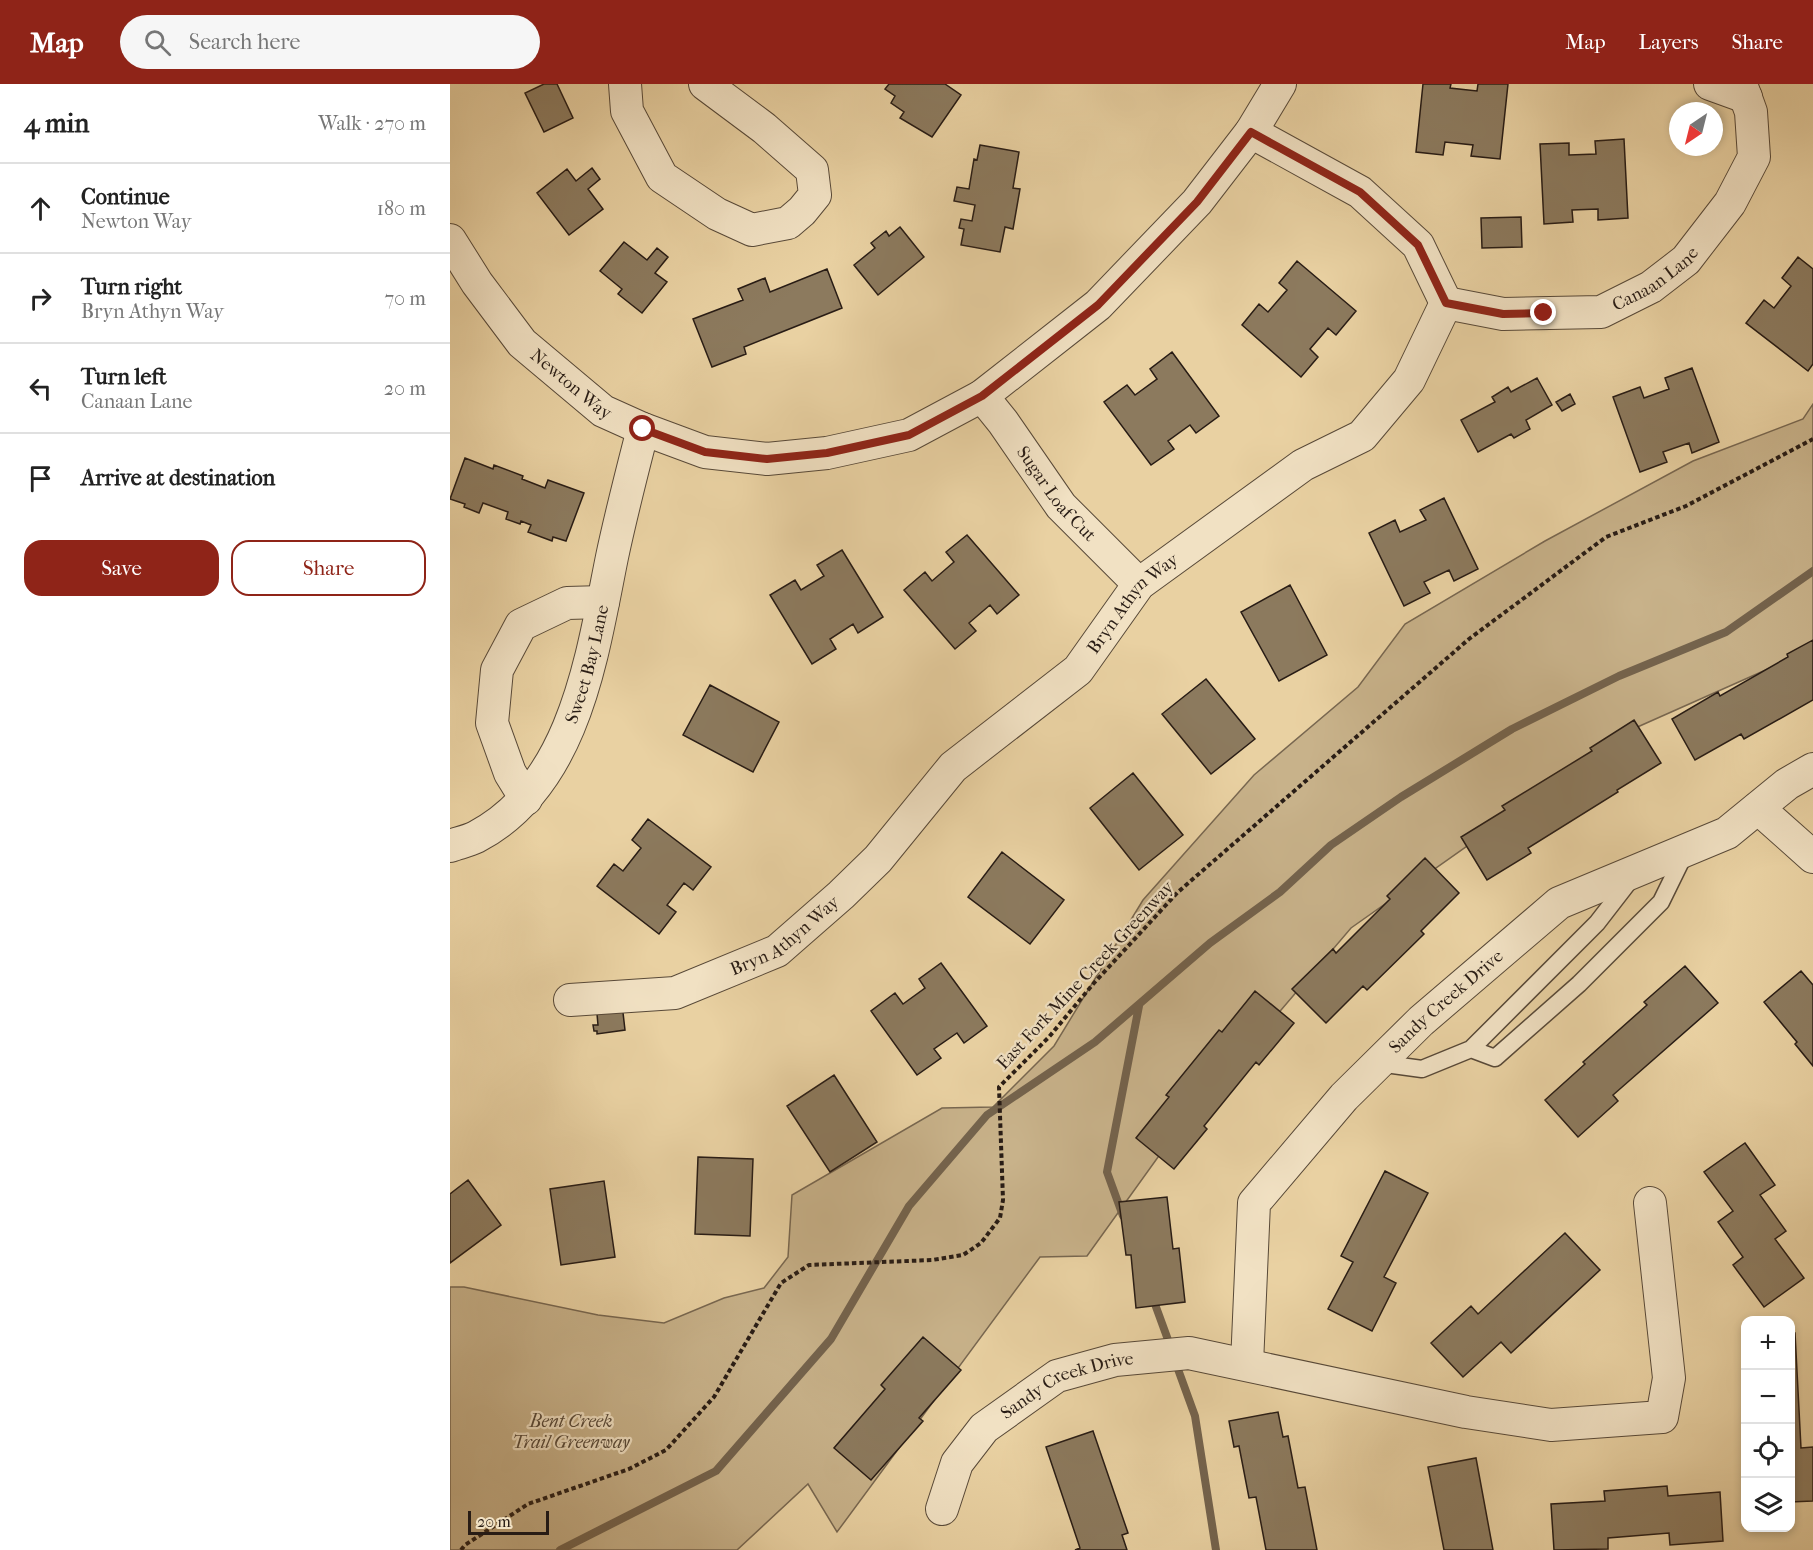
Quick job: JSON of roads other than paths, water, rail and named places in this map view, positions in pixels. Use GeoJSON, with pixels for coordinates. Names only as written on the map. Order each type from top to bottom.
{"type":"FeatureCollection","features":[{"type":"Feature","properties":{"kind":"street"},"geometry":{"type":"LineString","coordinates":[[626,84],[627,111],[662,177],[717,214],[752,230],[788,223],[815,195],[812,170],[764,128],[705,84]]}},
{"type":"Feature","properties":{"kind":"street","name":"Newton Way"},"geometry":{"type":"LineString","coordinates":[[450,240],[522,344],[603,411],[705,452],[767,459],[827,453],[909,435],[982,396],[1098,305],[1197,202],[1251,132],[1280,84]]}},
{"type":"Feature","properties":{"kind":"street","name":"Canaan Lane"},"geometry":{"type":"LineString","coordinates":[[1446,303],[1503,314],[1601,312],[1651,287],[1686,260],[1730,203],[1754,157],[1751,112],[1743,91],[1710,84]]}},
{"type":"Feature","properties":{"kind":"street"},"geometry":{"type":"LineString","coordinates":[[1251,132],[1360,192],[1418,245],[1446,303]]}},
{"type":"Feature","properties":{"kind":"street","name":"Bryn Athyn Way"},"geometry":{"type":"LineString","coordinates":[[570,1000],[675,993],[777,951],[841,895],[878,858],[953,767],[1078,670],[1139,584],[1303,465],[1362,436],[1409,380],[1446,303]]}},
{"type":"Feature","properties":{"kind":"street","name":"Sugar Loaf Cut"},"geometry":{"type":"LineString","coordinates":[[982,396],[1003,422],[1061,506],[1139,584]]}},
{"type":"Feature","properties":{"kind":"street","name":"Sweet Bay Lane"},"geometry":{"type":"LineString","coordinates":[[450,846],[475,838],[515,811],[538,786],[560,748],[589,671],[616,538],[643,429]]}},
{"type":"Feature","properties":{"kind":"street"},"geometry":{"type":"LineString","coordinates":[[526,799],[510,773],[492,723],[497,670],[521,625],[567,603],[603,602]]}},
{"type":"Feature","properties":{"kind":"street","name":"Sandy Creek Drive"},"geometry":{"type":"LineString","coordinates":[[1247,1364],[1254,1203],[1344,1097],[1421,1021],[1559,903],[1727,833],[1787,784],[1813,769]]}},
{"type":"Feature","properties":{"kind":"street"},"geometry":{"type":"LineString","coordinates":[[1758,808],[1813,857]]}},
{"type":"Feature","properties":{"kind":"street","name":"Sandy Creek Drive"},"geometry":{"type":"LineString","coordinates":[[942,1509],[957,1463],[984,1428],[1057,1376],[1115,1360],[1189,1353],[1466,1412],[1551,1425],[1662,1417],[1668,1378],[1650,1203]]}},
{"type":"Feature","properties":{"kind":"lane"},"geometry":{"type":"LineString","coordinates":[[1471,1049],[1495,1058],[1579,984],[1661,902],[1686,850]]}},
{"type":"Feature","properties":{"kind":"lane"},"geometry":{"type":"LineString","coordinates":[[1378,1063],[1422,1069],[1471,1049],[1597,924],[1637,871]]}},
{"type":"Feature","properties":{"kind":"waterway"},"geometry":{"type":"LineString","coordinates":[[560,1550],[716,1471],[831,1339],[909,1206],[987,1115],[1095,1042],[1210,943],[1280,892],[1331,845],[1401,797],[1512,729],[1619,676],[1726,632],[1813,571]]}},
{"type":"Feature","properties":{"kind":"waterway"},"geometry":{"type":"LineString","coordinates":[[1123,1216],[1107,1172],[1139,1006]]}},
{"type":"Feature","properties":{"kind":"waterway"},"geometry":{"type":"LineString","coordinates":[[1152,1296],[1171,1348]]}},
{"type":"Feature","properties":{"kind":"waterway"},"geometry":{"type":"LineString","coordinates":[[1175,1361],[1195,1416],[1216,1550]]}},
{"type":"Feature","properties":{"kind":"park label","name":"Bent Creek Trail Greenway"},"geometry":{"type":"Point","coordinates":[571,1431]}}]}
